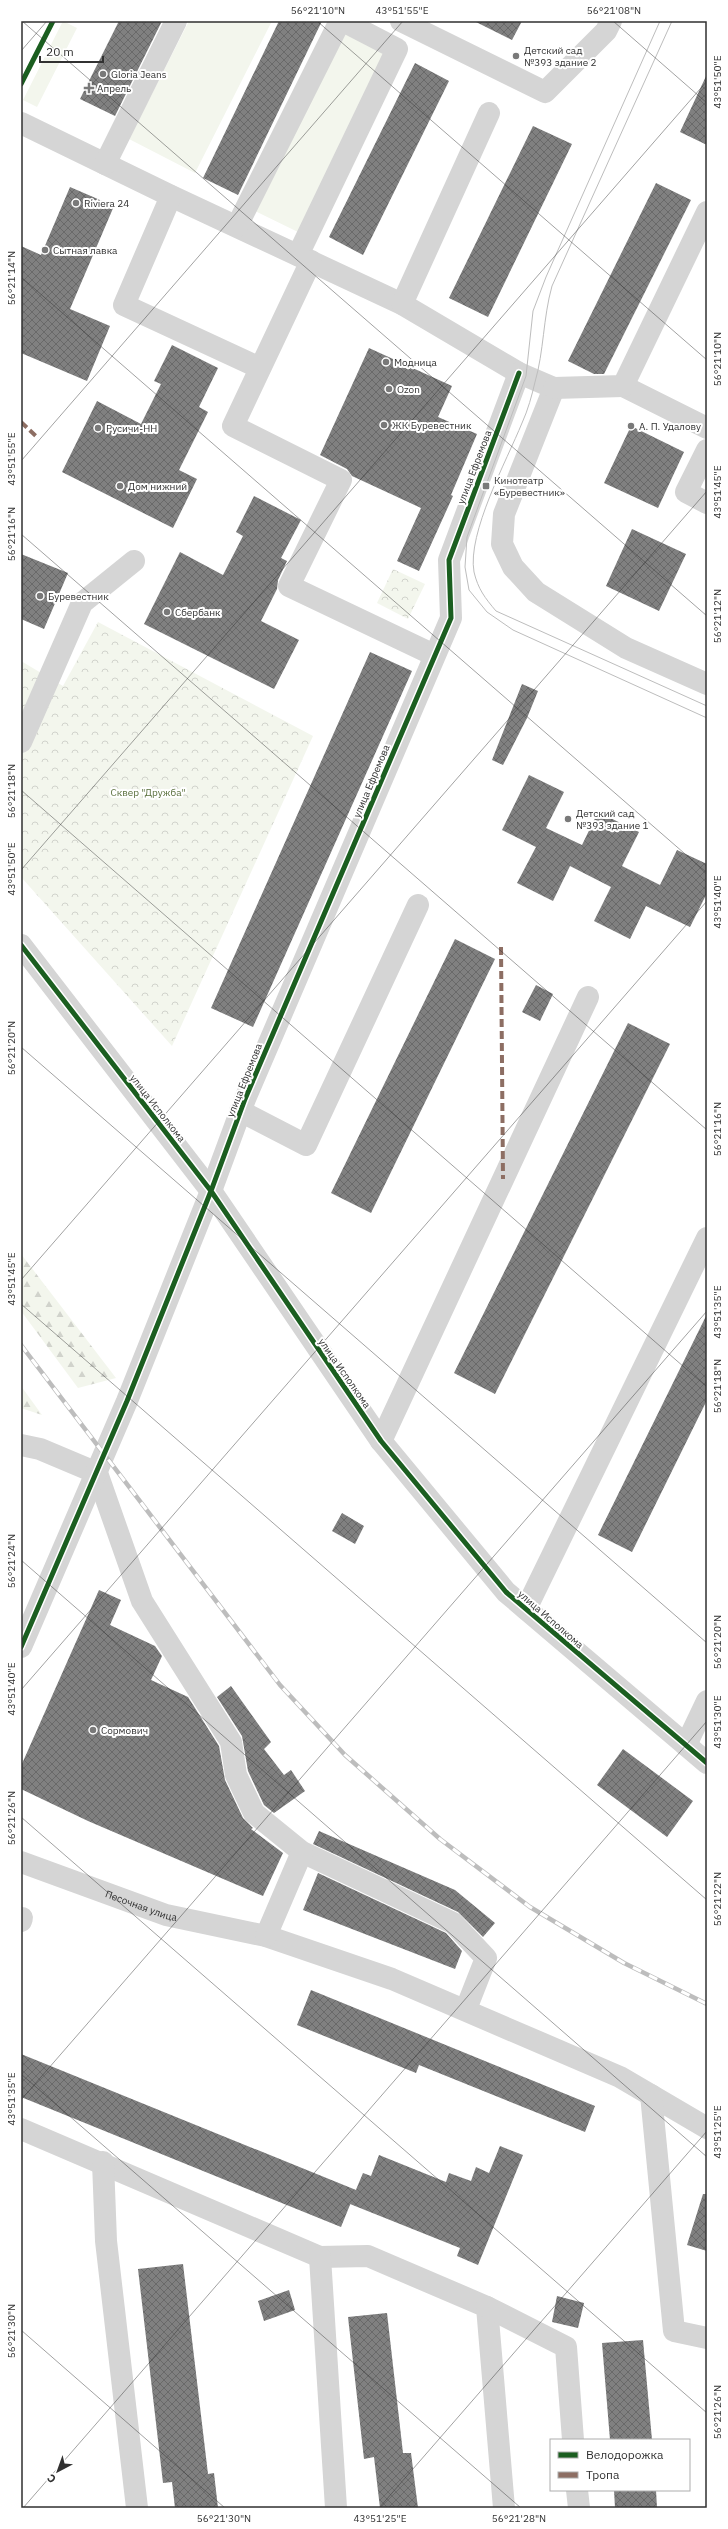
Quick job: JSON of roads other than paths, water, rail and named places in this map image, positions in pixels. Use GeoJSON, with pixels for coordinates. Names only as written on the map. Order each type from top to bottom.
{"type":"FeatureCollection","features":[{"type":"Feature","properties":{"kind":"street"},"geometry":{"type":"LineString","coordinates":[[105,164],[176,21]]}},
{"type":"Feature","properties":{"kind":"street"},"geometry":{"type":"LineString","coordinates":[[237,226],[342,21],[397,49],[304,258],[260,368],[233,426],[341,480],[289,586],[434,654]]}},
{"type":"Feature","properties":{"kind":"street"},"geometry":{"type":"LineString","coordinates":[[401,21],[545,92],[606,31],[611,21]]}},
{"type":"Feature","properties":{"kind":"street"},"geometry":{"type":"LineString","coordinates":[[402,304],[489,113]]}},
{"type":"Feature","properties":{"kind":"street"},"geometry":{"type":"LineString","coordinates":[[21,123],[171,196],[402,304],[519,373],[554,388],[623,386],[707,428]]}},
{"type":"Feature","properties":{"kind":"street"},"geometry":{"type":"LineString","coordinates":[[171,196],[124,305],[260,368]]}},
{"type":"Feature","properties":{"kind":"street"},"geometry":{"type":"LineString","coordinates":[[623,386],[707,212]]}},
{"type":"Feature","properties":{"kind":"street","name":"улица Ефремова"},"geometry":{"type":"LineString","coordinates":[[21,1647],[26,1621],[97,1473],[212,1191],[240,1111],[450,618],[448,560],[519,373]]}},
{"type":"Feature","properties":{"kind":"street"},"geometry":{"type":"LineString","coordinates":[[554,388],[504,514],[502,544],[513,567],[536,592],[626,648],[707,684]]}},
{"type":"Feature","properties":{"kind":"street"},"geometry":{"type":"LineString","coordinates":[[707,450],[686,492],[707,503]]}},
{"type":"Feature","properties":{"kind":"street"},"geometry":{"type":"LineString","coordinates":[[21,742],[82,603],[134,561]]}},
{"type":"Feature","properties":{"kind":"street"},"geometry":{"type":"LineString","coordinates":[[240,1111],[306,1145],[418,905]]}},
{"type":"Feature","properties":{"kind":"street","name":"улица Исполкома"},"geometry":{"type":"LineString","coordinates":[[21,945],[212,1191],[381,1441],[506,1592],[707,1763]]}},
{"type":"Feature","properties":{"kind":"street"},"geometry":{"type":"LineString","coordinates":[[381,1441],[588,997]]}},
{"type":"Feature","properties":{"kind":"street"},"geometry":{"type":"LineString","coordinates":[[526,1609],[707,1238]]}},
{"type":"Feature","properties":{"kind":"street"},"geometry":{"type":"LineString","coordinates":[[21,1445],[40,1449],[97,1473],[142,1601],[231,1742],[236,1775],[254,1813],[302,1852],[453,1923],[486,1958],[466,2009]]}},
{"type":"Feature","properties":{"kind":"street"},"geometry":{"type":"LineString","coordinates":[[686,1745],[707,1701]]}},
{"type":"Feature","properties":{"kind":"street"},"geometry":{"type":"LineString","coordinates":[[266,1936],[302,1852]]}},
{"type":"Feature","properties":{"kind":"street","name":"Песочная улица"},"geometry":{"type":"LineString","coordinates":[[21,1862],[166,1915],[266,1936],[392,1979],[466,2009],[620,2077],[707,2128]]}},
{"type":"Feature","properties":{"kind":"street"},"geometry":{"type":"LineString","coordinates":[[651,2095],[674,2331],[707,2338]]}},
{"type":"Feature","properties":{"kind":"street"},"geometry":{"type":"LineString","coordinates":[[21,2129],[103,2162],[320,2257],[368,2256],[487,2307],[566,2347],[573,2439]]}},
{"type":"Feature","properties":{"kind":"street"},"geometry":{"type":"LineString","coordinates":[[103,2162],[106,2241],[137,2508]]}},
{"type":"Feature","properties":{"kind":"street"},"geometry":{"type":"LineString","coordinates":[[320,2257],[336,2508]]}},
{"type":"Feature","properties":{"kind":"street"},"geometry":{"type":"LineString","coordinates":[[487,2307],[504,2508]]}},
{"type":"Feature","properties":{"kind":"street"},"geometry":{"type":"LineString","coordinates":[[577,2491],[578,2508]]}},
{"type":"Feature","properties":{"kind":"tram line"},"geometry":{"type":"LineString","coordinates":[[660,21],[546,277],[533,311],[526,376],[467,537],[465,567],[469,590],[487,612],[513,630],[707,718]]}},
{"type":"Feature","properties":{"kind":"tram line"},"geometry":{"type":"LineString","coordinates":[[672,21],[552,286],[538,370],[528,408],[498,476],[482,517],[476,537],[473,556],[474,572],[482,593],[496,611],[707,706]]}},
{"type":"Feature","properties":{"kind":"railway"},"geometry":{"type":"LineString","coordinates":[[21,1345],[280,1685],[345,1755],[440,1839],[530,1907],[624,1963],[707,2004]]}},
{"type":"Feature","properties":{"kind":"place","name":"Детский сад №393 здание 2"},"geometry":{"type":"Point","coordinates":[516,56]}},
{"type":"Feature","properties":{"kind":"place","name":"Gloria Jeans"},"geometry":{"type":"Point","coordinates":[103,74]}},
{"type":"Feature","properties":{"kind":"place","name":"Апрель"},"geometry":{"type":"Point","coordinates":[89,88]}},
{"type":"Feature","properties":{"kind":"place","name":"Riviera 24"},"geometry":{"type":"Point","coordinates":[76,203]}},
{"type":"Feature","properties":{"kind":"place","name":"Сытная лавка"},"geometry":{"type":"Point","coordinates":[45,250]}},
{"type":"Feature","properties":{"kind":"place","name":"Модница"},"geometry":{"type":"Point","coordinates":[386,362]}},
{"type":"Feature","properties":{"kind":"place","name":"Ozon"},"geometry":{"type":"Point","coordinates":[389,389]}},
{"type":"Feature","properties":{"kind":"place","name":"ЖК Буревестник"},"geometry":{"type":"Point","coordinates":[384,425]}},
{"type":"Feature","properties":{"kind":"place","name":"А. П. Удалову"},"geometry":{"type":"Point","coordinates":[631,426]}},
{"type":"Feature","properties":{"kind":"place","name":"Русичи-НН"},"geometry":{"type":"Point","coordinates":[98,428]}},
{"type":"Feature","properties":{"kind":"place","name":"Дом нижний"},"geometry":{"type":"Point","coordinates":[120,486]}},
{"type":"Feature","properties":{"kind":"place","name":"Кинотеатр «Буревестник»"},"geometry":{"type":"Point","coordinates":[486,486]}},
{"type":"Feature","properties":{"kind":"place","name":"Буревестник"},"geometry":{"type":"Point","coordinates":[40,596]}},
{"type":"Feature","properties":{"kind":"place","name":"Сбербанк"},"geometry":{"type":"Point","coordinates":[167,612]}},
{"type":"Feature","properties":{"kind":"place","name":"Детский сад №393 здание 1"},"geometry":{"type":"Point","coordinates":[568,819]}},
{"type":"Feature","properties":{"kind":"place","name":"Сормович"},"geometry":{"type":"Point","coordinates":[93,1730]}},
{"type":"Feature","properties":{"kind":"park label","name":"Сквер \"Дружба\""},"geometry":{"type":"Point","coordinates":[148,792]}}]}
